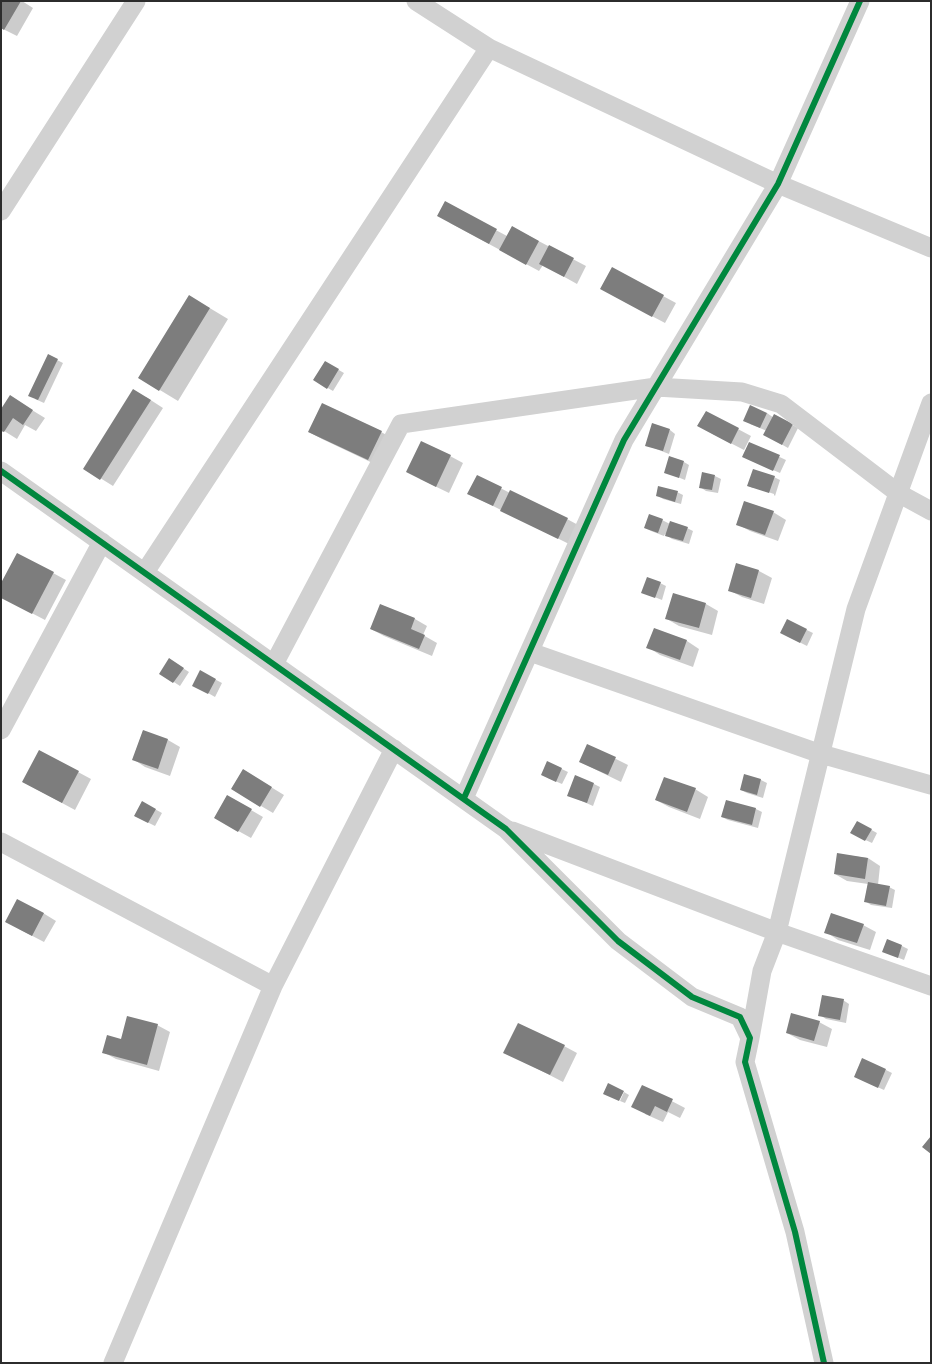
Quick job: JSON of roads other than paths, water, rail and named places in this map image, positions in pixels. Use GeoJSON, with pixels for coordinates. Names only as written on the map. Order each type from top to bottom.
{"type":"FeatureCollection","features":[{"type":"Feature","properties":{"kind":"street"},"geometry":{"type":"LineString","coordinates":[[1,211],[136,1]]}},
{"type":"Feature","properties":{"kind":"street"},"geometry":{"type":"LineString","coordinates":[[416,1],[489,48],[778,184],[931,248]]}},
{"type":"Feature","properties":{"kind":"street"},"geometry":{"type":"LineString","coordinates":[[464,798],[624,440],[778,184],[860,1]]}},
{"type":"Feature","properties":{"kind":"street"},"geometry":{"type":"LineString","coordinates":[[145,572],[489,48]]}},
{"type":"Feature","properties":{"kind":"street"},"geometry":{"type":"LineString","coordinates":[[274,664],[400,424],[656,387],[742,392],[781,404],[898,493],[931,511]]}},
{"type":"Feature","properties":{"kind":"street"},"geometry":{"type":"LineString","coordinates":[[824,1363],[795,1232],[745,1062],[762,971],[777,932],[856,609],[931,403]]}},
{"type":"Feature","properties":{"kind":"street"},"geometry":{"type":"LineString","coordinates":[[1,471],[506,829],[618,941],[692,997],[740,1017],[750,1038]]}},
{"type":"Feature","properties":{"kind":"street"},"geometry":{"type":"LineString","coordinates":[[1,730],[102,542]]}},
{"type":"Feature","properties":{"kind":"street"},"geometry":{"type":"LineString","coordinates":[[530,652],[821,754],[931,785]]}},
{"type":"Feature","properties":{"kind":"street"},"geometry":{"type":"LineString","coordinates":[[113,1363],[273,986],[394,749]]}},
{"type":"Feature","properties":{"kind":"street"},"geometry":{"type":"LineString","coordinates":[[506,829],[777,932],[931,986]]}},
{"type":"Feature","properties":{"kind":"street"},"geometry":{"type":"LineString","coordinates":[[1,842],[273,986]]}}]}
